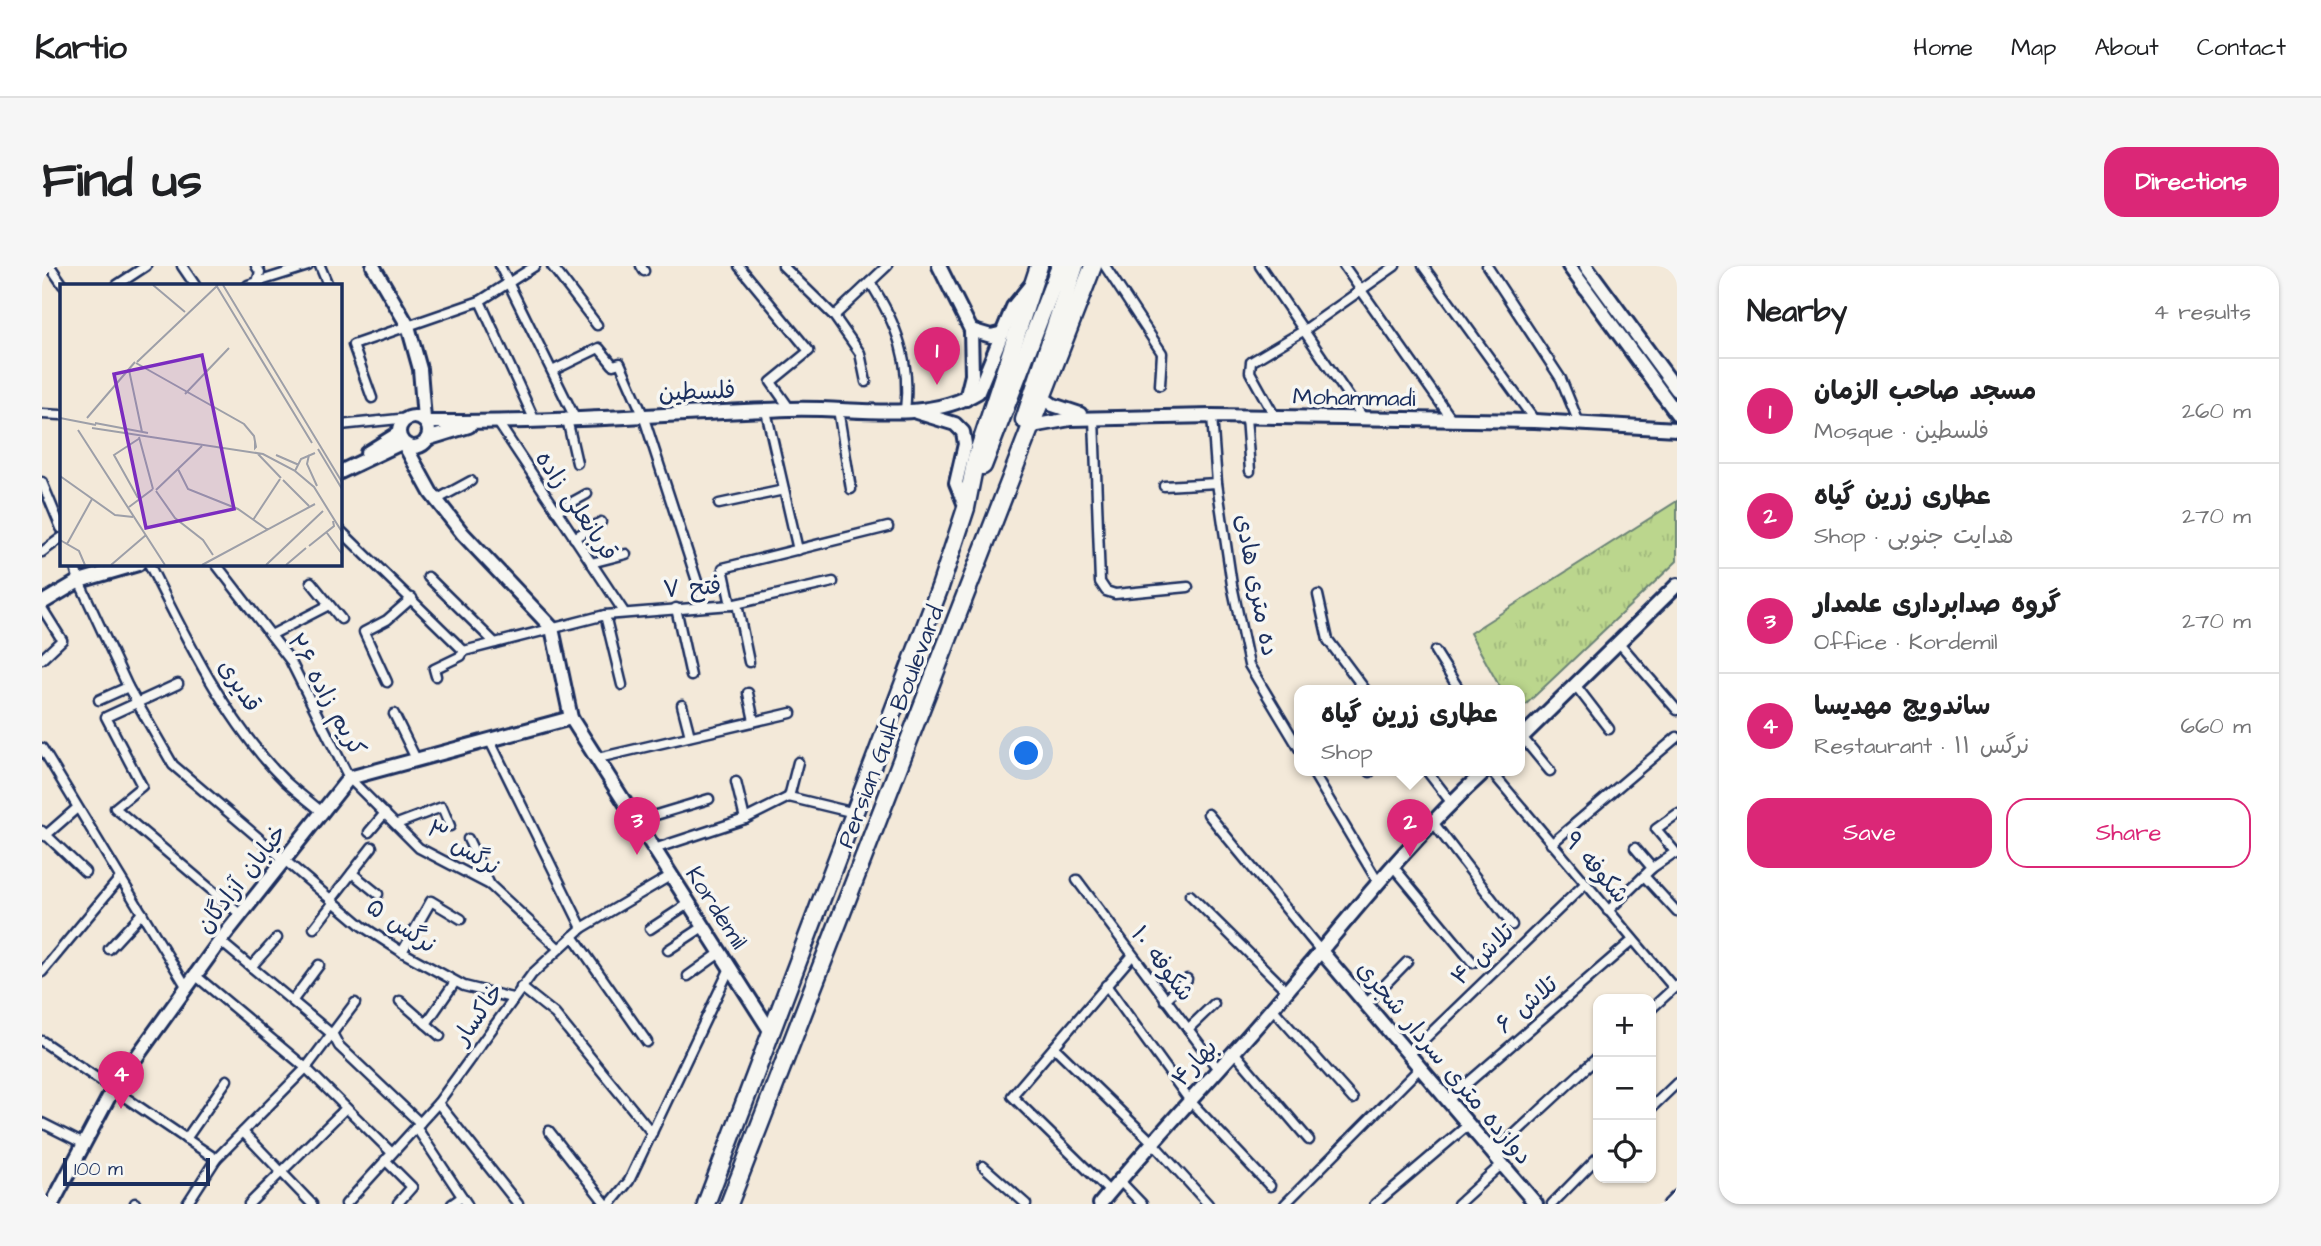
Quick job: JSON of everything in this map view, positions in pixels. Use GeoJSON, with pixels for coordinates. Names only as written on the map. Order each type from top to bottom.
{"type":"FeatureCollection","features":[{"type":"Feature","properties":{"kind":"highway","name":"Persian Gulf Boulevard"},"geometry":{"type":"LineString","coordinates":[[706,1204],[855,813],[966,508],[976,458],[1039,266]]}},
{"type":"Feature","properties":{"kind":"highway"},"geometry":{"type":"LineString","coordinates":[[966,508],[1060,266]]}},
{"type":"Feature","properties":{"kind":"highway"},"geometry":{"type":"LineString","coordinates":[[996,519],[1010,463],[1075,266]]}},
{"type":"Feature","properties":{"kind":"highway","name":"Persian Gulf Boulevard"},"geometry":{"type":"LineString","coordinates":[[729,1204],[1093,266]]}},
{"type":"Feature","properties":{"kind":"street"},"geometry":{"type":"LineString","coordinates":[[50,266],[63,283]]}},
{"type":"Feature","properties":{"kind":"street"},"geometry":{"type":"LineString","coordinates":[[119,284],[146,266]]}},
{"type":"Feature","properties":{"kind":"street"},"geometry":{"type":"LineString","coordinates":[[182,266],[194,284]]}},
{"type":"Feature","properties":{"kind":"street"},"geometry":{"type":"LineString","coordinates":[[256,266],[260,272],[257,283]]}},
{"type":"Feature","properties":{"kind":"street"},"geometry":{"type":"LineString","coordinates":[[257,283],[308,266]]}},
{"type":"Feature","properties":{"kind":"street"},"geometry":{"type":"LineString","coordinates":[[320,266],[328,284]]}},
{"type":"Feature","properties":{"kind":"street"},"geometry":{"type":"LineString","coordinates":[[373,266],[408,326],[420,369],[425,420],[429,430],[425,441],[423,468],[433,496]]}},
{"type":"Feature","properties":{"kind":"street"},"geometry":{"type":"LineString","coordinates":[[500,266],[552,371],[571,419],[577,463]]}},
{"type":"Feature","properties":{"kind":"street"},"geometry":{"type":"LineString","coordinates":[[372,398],[353,345],[480,301],[535,266]]}},
{"type":"Feature","properties":{"kind":"street"},"geometry":{"type":"LineString","coordinates":[[552,266],[597,325]]}},
{"type":"Feature","properties":{"kind":"street"},"geometry":{"type":"LineString","coordinates":[[739,266],[809,351],[771,382],[790,409]]}},
{"type":"Feature","properties":{"kind":"street"},"geometry":{"type":"LineString","coordinates":[[783,266],[831,313],[860,352],[866,382]]}},
{"type":"Feature","properties":{"kind":"street"},"geometry":{"type":"LineString","coordinates":[[831,313],[887,266]]}},
{"type":"Feature","properties":{"kind":"street"},"geometry":{"type":"LineString","coordinates":[[939,266],[971,330],[972,374],[967,400]]}},
{"type":"Feature","properties":{"kind":"street"},"geometry":{"type":"LineString","coordinates":[[1105,266],[1162,353],[1160,385]]}},
{"type":"Feature","properties":{"kind":"street"},"geometry":{"type":"LineString","coordinates":[[1260,266],[1363,419]]}},
{"type":"Feature","properties":{"kind":"street"},"geometry":{"type":"LineString","coordinates":[[1344,266],[1454,421]]}},
{"type":"Feature","properties":{"kind":"street"},"geometry":{"type":"LineString","coordinates":[[1275,417],[1248,368],[1251,362],[1303,331],[1395,266]]}},
{"type":"Feature","properties":{"kind":"street"},"geometry":{"type":"LineString","coordinates":[[1423,266],[1535,421]]}},
{"type":"Feature","properties":{"kind":"street"},"geometry":{"type":"LineString","coordinates":[[1487,266],[1561,379],[1579,424]]}},
{"type":"Feature","properties":{"kind":"street"},"geometry":{"type":"LineString","coordinates":[[1569,266],[1677,414]]}},
{"type":"Feature","properties":{"kind":"street"},"geometry":{"type":"LineString","coordinates":[[1586,266],[1677,390]]}},
{"type":"Feature","properties":{"kind":"street"},"geometry":{"type":"LineString","coordinates":[[870,282],[890,318],[904,354],[909,411]]}},
{"type":"Feature","properties":{"kind":"street"},"geometry":{"type":"LineString","coordinates":[[967,400],[978,393],[1013,307],[1033,283]]}},
{"type":"Feature","properties":{"kind":"street"},"geometry":{"type":"LineString","coordinates":[[480,301],[535,421]]}},
{"type":"Feature","properties":{"kind":"street"},"geometry":{"type":"LineString","coordinates":[[971,330],[991,336],[1003,333]]}},
{"type":"Feature","properties":{"kind":"street"},"geometry":{"type":"LineString","coordinates":[[552,371],[599,348],[613,365],[620,363],[643,415],[705,607]]}},
{"type":"Feature","properties":{"kind":"street"},"geometry":{"type":"LineString","coordinates":[[420,369],[402,440],[433,496],[463,534],[552,628]]}},
{"type":"Feature","properties":{"kind":"street"},"geometry":{"type":"LineString","coordinates":[[1043,398],[1067,411],[1094,418],[1100,582],[1106,591],[1115,594],[1188,587]]}},
{"type":"Feature","properties":{"kind":"street","name":"فلسطین"},"geometry":{"type":"LineString","coordinates":[[482,422],[790,409],[909,411],[967,400]]}},
{"type":"Feature","properties":{"kind":"street"},"geometry":{"type":"LineString","coordinates":[[838,409],[851,489]]}},
{"type":"Feature","properties":{"kind":"street"},"geometry":{"type":"LineString","coordinates":[[766,411],[799,550]]}},
{"type":"Feature","properties":{"kind":"street","name":"فلسطین"},"geometry":{"type":"LineString","coordinates":[[909,411],[955,424],[963,432],[965,444],[956,483],[966,508]]}},
{"type":"Feature","properties":{"kind":"street"},"geometry":{"type":"LineString","coordinates":[[42,414],[60,415]]}},
{"type":"Feature","properties":{"kind":"street","name":"Mohammadi"},"geometry":{"type":"LineString","coordinates":[[1032,426],[1050,421],[1094,418],[1212,416],[1535,421],[1677,429]]}},
{"type":"Feature","properties":{"kind":"street","name":"ده متری هادی"},"geometry":{"type":"LineString","coordinates":[[1212,416],[1217,483],[1232,585],[1249,665],[1294,740]]}},
{"type":"Feature","properties":{"kind":"street"},"geometry":{"type":"LineString","coordinates":[[1246,417],[1250,471]]}},
{"type":"Feature","properties":{"kind":"street"},"geometry":{"type":"LineString","coordinates":[[341,425],[409,418],[482,422]]}},
{"type":"Feature","properties":{"kind":"street","name":"قربانعلی زاده"},"geometry":{"type":"LineString","coordinates":[[497,421],[624,612]]}},
{"type":"Feature","properties":{"kind":"street"},"geometry":{"type":"LineString","coordinates":[[341,471],[357,463],[374,447],[402,440],[425,441],[482,422]]}},
{"type":"Feature","properties":{"kind":"street"},"geometry":{"type":"LineString","coordinates":[[433,496],[471,481]]}},
{"type":"Feature","properties":{"kind":"street"},"geometry":{"type":"LineString","coordinates":[[42,482],[60,526]]}},
{"type":"Feature","properties":{"kind":"street"},"geometry":{"type":"LineString","coordinates":[[1164,486],[1217,483]]}},
{"type":"Feature","properties":{"kind":"street"},"geometry":{"type":"LineString","coordinates":[[719,504],[784,490]]}},
{"type":"Feature","properties":{"kind":"street"},"geometry":{"type":"LineString","coordinates":[[556,511],[587,494]]}},
{"type":"Feature","properties":{"kind":"street"},"geometry":{"type":"LineString","coordinates":[[574,538],[601,522]]}},
{"type":"Feature","properties":{"kind":"street"},"geometry":{"type":"LineString","coordinates":[[749,662],[723,568],[888,527]]}},
{"type":"Feature","properties":{"kind":"street"},"geometry":{"type":"LineString","coordinates":[[341,531],[464,651]]}},
{"type":"Feature","properties":{"kind":"street"},"geometry":{"type":"LineString","coordinates":[[42,552],[60,539]]}},
{"type":"Feature","properties":{"kind":"street"},"geometry":{"type":"LineString","coordinates":[[591,563],[626,554]]}},
{"type":"Feature","properties":{"kind":"street","name":"نرگس ۵"},"geometry":{"type":"LineString","coordinates":[[74,565],[79,581],[128,687],[173,765],[283,861],[402,952],[455,982],[512,998]]}},
{"type":"Feature","properties":{"kind":"street"},"geometry":{"type":"LineString","coordinates":[[42,603],[79,581],[135,565]]}},
{"type":"Feature","properties":{"kind":"street","name":"قدیری"},"geometry":{"type":"LineString","coordinates":[[150,565],[217,691],[266,760],[285,781],[322,812]]}},
{"type":"Feature","properties":{"kind":"street","name":"کریم زاده ۲۶"},"geometry":{"type":"LineString","coordinates":[[217,565],[290,660],[349,778]]}},
{"type":"Feature","properties":{"kind":"street"},"geometry":{"type":"LineString","coordinates":[[428,577],[495,643]]}},
{"type":"Feature","properties":{"kind":"street"},"geometry":{"type":"LineString","coordinates":[[311,582],[341,619]]}},
{"type":"Feature","properties":{"kind":"street","name":"فتح ۷"},"geometry":{"type":"LineString","coordinates":[[435,673],[461,656],[464,651],[605,615],[734,604],[833,582]]}},
{"type":"Feature","properties":{"kind":"street"},"geometry":{"type":"LineString","coordinates":[[1525,734],[1676,590]]}},
{"type":"Feature","properties":{"kind":"street"},"geometry":{"type":"LineString","coordinates":[[1318,595],[1328,640],[1362,685]]}},
{"type":"Feature","properties":{"kind":"street"},"geometry":{"type":"LineString","coordinates":[[387,682],[364,632],[387,620],[412,598]]}},
{"type":"Feature","properties":{"kind":"street"},"geometry":{"type":"LineString","coordinates":[[271,635],[330,604]]}},
{"type":"Feature","properties":{"kind":"street"},"geometry":{"type":"LineString","coordinates":[[42,608],[62,640],[42,659]]}},
{"type":"Feature","properties":{"kind":"street"},"geometry":{"type":"LineString","coordinates":[[676,608],[691,676]]}},
{"type":"Feature","properties":{"kind":"street"},"geometry":{"type":"LineString","coordinates":[[605,615],[622,685]]}},
{"type":"Feature","properties":{"kind":"street","name":"Kordemil"},"geometry":{"type":"LineString","coordinates":[[552,628],[571,718],[771,1032]]}},
{"type":"Feature","properties":{"kind":"street"},"geometry":{"type":"LineString","coordinates":[[1620,644],[1677,710]]}},
{"type":"Feature","properties":{"kind":"street"},"geometry":{"type":"LineString","coordinates":[[1435,651],[1456,685]]}},
{"type":"Feature","properties":{"kind":"street"},"geometry":{"type":"LineString","coordinates":[[178,684],[106,717],[142,786],[115,808],[241,915]]}},
{"type":"Feature","properties":{"kind":"street"},"geometry":{"type":"LineString","coordinates":[[1576,686],[1609,729]]}},
{"type":"Feature","properties":{"kind":"street"},"geometry":{"type":"LineString","coordinates":[[99,700],[128,687]]}},
{"type":"Feature","properties":{"kind":"street"},"geometry":{"type":"LineString","coordinates":[[748,693],[754,722]]}},
{"type":"Feature","properties":{"kind":"street"},"geometry":{"type":"LineString","coordinates":[[682,705],[690,736]]}},
{"type":"Feature","properties":{"kind":"street"},"geometry":{"type":"LineString","coordinates":[[598,758],[791,713]]}},
{"type":"Feature","properties":{"kind":"street"},"geometry":{"type":"LineString","coordinates":[[394,714],[416,760]]}},
{"type":"Feature","properties":{"kind":"street"},"geometry":{"type":"LineString","coordinates":[[349,778],[571,718]]}},
{"type":"Feature","properties":{"kind":"street"},"geometry":{"type":"LineString","coordinates":[[1551,844],[1677,737]]}},
{"type":"Feature","properties":{"kind":"street"},"geometry":{"type":"LineString","coordinates":[[489,739],[582,928]]}},
{"type":"Feature","properties":{"kind":"street"},"geometry":{"type":"LineString","coordinates":[[1525,743],[1550,771]]}},
{"type":"Feature","properties":{"kind":"street"},"geometry":{"type":"LineString","coordinates":[[42,748],[186,986]]}},
{"type":"Feature","properties":{"kind":"street"},"geometry":{"type":"LineString","coordinates":[[789,797],[798,762]]}},
{"type":"Feature","properties":{"kind":"street"},"geometry":{"type":"LineString","coordinates":[[1315,776],[1378,882]]}},
{"type":"Feature","properties":{"kind":"street"},"geometry":{"type":"LineString","coordinates":[[1431,776],[1451,802]]}},
{"type":"Feature","properties":{"kind":"street","name":"بهار۴"},"geometry":{"type":"LineString","coordinates":[[1100,1204],[1287,991],[1392,865],[1432,821],[1480,776]]}},
{"type":"Feature","properties":{"kind":"street","name":"شکوفه ۹"},"geometry":{"type":"LineString","coordinates":[[1494,776],[1675,986]]}},
{"type":"Feature","properties":{"kind":"street","name":"خیابان آزادگان"},"geometry":{"type":"LineString","coordinates":[[50,1204],[112,1091],[186,986],[349,778]]}},
{"type":"Feature","properties":{"kind":"street","name":"نرگس ۳"},"geometry":{"type":"LineString","coordinates":[[349,778],[419,848],[490,885],[558,948]]}},
{"type":"Feature","properties":{"kind":"street"},"geometry":{"type":"LineString","coordinates":[[736,782],[745,820]]}},
{"type":"Feature","properties":{"kind":"street"},"geometry":{"type":"LineString","coordinates":[[654,849],[745,820],[789,797],[855,813]]}},
{"type":"Feature","properties":{"kind":"street"},"geometry":{"type":"LineString","coordinates":[[636,821],[709,799]]}},
{"type":"Feature","properties":{"kind":"street"},"geometry":{"type":"LineString","coordinates":[[397,824],[442,807],[450,826]]}},
{"type":"Feature","properties":{"kind":"street"},"geometry":{"type":"LineString","coordinates":[[77,808],[44,833],[85,872]]}},
{"type":"Feature","properties":{"kind":"street"},"geometry":{"type":"LineString","coordinates":[[369,832],[385,813]]}},
{"type":"Feature","properties":{"kind":"street"},"geometry":{"type":"LineString","coordinates":[[1208,814],[1320,950]]}},
{"type":"Feature","properties":{"kind":"street"},"geometry":{"type":"LineString","coordinates":[[1608,911],[1652,868],[1674,855],[1656,829],[1677,814]]}},
{"type":"Feature","properties":{"kind":"street"},"geometry":{"type":"LineString","coordinates":[[1432,821],[1512,925]]}},
{"type":"Feature","properties":{"kind":"street"},"geometry":{"type":"LineString","coordinates":[[468,839],[490,885]]}},
{"type":"Feature","properties":{"kind":"street"},"geometry":{"type":"LineString","coordinates":[[314,928],[372,847]]}},
{"type":"Feature","properties":{"kind":"street"},"geometry":{"type":"LineString","coordinates":[[1635,848],[1652,868]]}},
{"type":"Feature","properties":{"kind":"street"},"geometry":{"type":"LineString","coordinates":[[1392,865],[1473,963]]}},
{"type":"Feature","properties":{"kind":"street"},"geometry":{"type":"LineString","coordinates":[[352,873],[377,894]]}},
{"type":"Feature","properties":{"kind":"street","name":"خاکسار"},"geometry":{"type":"LineString","coordinates":[[346,1204],[438,1103],[512,998],[558,948],[582,928],[670,876]]}},
{"type":"Feature","properties":{"kind":"street"},"geometry":{"type":"LineString","coordinates":[[1644,876],[1677,912]]}},
{"type":"Feature","properties":{"kind":"street"},"geometry":{"type":"LineString","coordinates":[[42,972],[120,878]]}},
{"type":"Feature","properties":{"kind":"street","name":"شکوفه ۱۰"},"geometry":{"type":"LineString","coordinates":[[1077,880],[1218,1069]]}},
{"type":"Feature","properties":{"kind":"street","name":"تلاش ۴"},"geometry":{"type":"LineString","coordinates":[[1409,1054],[1585,884]]}},
{"type":"Feature","properties":{"kind":"street"},"geometry":{"type":"LineString","coordinates":[[1190,895],[1287,991]]}},
{"type":"Feature","properties":{"kind":"street"},"geometry":{"type":"LineString","coordinates":[[402,952],[430,901],[461,919]]}},
{"type":"Feature","properties":{"kind":"street"},"geometry":{"type":"LineString","coordinates":[[650,929],[688,904]]}},
{"type":"Feature","properties":{"kind":"street"},"geometry":{"type":"LineString","coordinates":[[109,949],[142,913]]}},
{"type":"Feature","properties":{"kind":"street"},"geometry":{"type":"LineString","coordinates":[[668,950],[703,927]]}},
{"type":"Feature","properties":{"kind":"street"},"geometry":{"type":"LineString","coordinates":[[573,936],[647,1042]]}},
{"type":"Feature","properties":{"kind":"street"},"geometry":{"type":"LineString","coordinates":[[251,967],[277,938]]}},
{"type":"Feature","properties":{"kind":"street","name":"تلاش ۶"},"geometry":{"type":"LineString","coordinates":[[1448,1100],[1633,940]]}},
{"type":"Feature","properties":{"kind":"street"},"geometry":{"type":"LineString","coordinates":[[220,942],[333,1035],[339,1046],[418,1125],[465,1200],[452,1204]]}},
{"type":"Feature","properties":{"kind":"street","name":"دوازده متری سردار شجری"},"geometry":{"type":"LineString","coordinates":[[1320,950],[1536,1204]]}},
{"type":"Feature","properties":{"kind":"street"},"geometry":{"type":"LineString","coordinates":[[688,976],[720,953]]}},
{"type":"Feature","properties":{"kind":"street"},"geometry":{"type":"LineString","coordinates":[[1110,1192],[1012,1096],[1132,956]]}},
{"type":"Feature","properties":{"kind":"street"},"geometry":{"type":"LineString","coordinates":[[1366,1003],[1407,962]]}},
{"type":"Feature","properties":{"kind":"street"},"geometry":{"type":"LineString","coordinates":[[293,1000],[319,965]]}},
{"type":"Feature","properties":{"kind":"street"},"geometry":{"type":"LineString","coordinates":[[549,1131],[608,1204],[629,1181],[730,968]]}},
{"type":"Feature","properties":{"kind":"street"},"geometry":{"type":"LineString","coordinates":[[195,975],[306,1068],[392,1153]]}},
{"type":"Feature","properties":{"kind":"street"},"geometry":{"type":"LineString","coordinates":[[1165,1000],[1187,979]]}},
{"type":"Feature","properties":{"kind":"street"},"geometry":{"type":"LineString","coordinates":[[426,1024],[455,982]]}},
{"type":"Feature","properties":{"kind":"street"},"geometry":{"type":"LineString","coordinates":[[1106,985],[1189,1101],[1270,1186]]}},
{"type":"Feature","properties":{"kind":"street"},"geometry":{"type":"LineString","coordinates":[[1656,1004],[1675,986]]}},
{"type":"Feature","properties":{"kind":"street"},"geometry":{"type":"LineString","coordinates":[[521,987],[555,1014],[652,1133]]}},
{"type":"Feature","properties":{"kind":"street"},"geometry":{"type":"LineString","coordinates":[[400,1001],[440,1036]]}},
{"type":"Feature","properties":{"kind":"street"},"geometry":{"type":"LineString","coordinates":[[187,1204],[216,1159],[306,1068],[355,1003]]}},
{"type":"Feature","properties":{"kind":"street"},"geometry":{"type":"LineString","coordinates":[[1188,1029],[1214,1004]]}},
{"type":"Feature","properties":{"kind":"street"},"geometry":{"type":"LineString","coordinates":[[1272,1008],[1353,1099]]}},
{"type":"Feature","properties":{"kind":"street"},"geometry":{"type":"LineString","coordinates":[[42,1041],[216,1159]]}},
{"type":"Feature","properties":{"kind":"street"},"geometry":{"type":"LineString","coordinates":[[1054,1047],[1152,1142],[1208,1204]]}},
{"type":"Feature","properties":{"kind":"street"},"geometry":{"type":"LineString","coordinates":[[1234,1052],[1309,1140]]}},
{"type":"Feature","properties":{"kind":"street"},"geometry":{"type":"LineString","coordinates":[[1458,1204],[1497,1159],[1593,1062]]}},
{"type":"Feature","properties":{"kind":"street"},"geometry":{"type":"LineString","coordinates":[[1285,1204],[1419,1068]]}},
{"type":"Feature","properties":{"kind":"street"},"geometry":{"type":"LineString","coordinates":[[186,1139],[228,1080]]}},
{"type":"Feature","properties":{"kind":"street"},"geometry":{"type":"LineString","coordinates":[[1656,1103],[1677,1083]]}},
{"type":"Feature","properties":{"kind":"street"},"geometry":{"type":"LineString","coordinates":[[438,1103],[518,1204]]}},
{"type":"Feature","properties":{"kind":"street"},"geometry":{"type":"LineString","coordinates":[[249,1204],[346,1108]]}},
{"type":"Feature","properties":{"kind":"street"},"geometry":{"type":"LineString","coordinates":[[42,1123],[83,1144]]}},
{"type":"Feature","properties":{"kind":"street"},"geometry":{"type":"LineString","coordinates":[[1376,1204],[1468,1125]]}},
{"type":"Feature","properties":{"kind":"street"},"geometry":{"type":"LineString","coordinates":[[243,1132],[312,1204]]}},
{"type":"Feature","properties":{"kind":"street"},"geometry":{"type":"LineString","coordinates":[[385,1160],[412,1187],[398,1203]]}},
{"type":"Feature","properties":{"kind":"street"},"geometry":{"type":"LineString","coordinates":[[1552,1204],[1593,1162]]}},
{"type":"Feature","properties":{"kind":"street"},"geometry":{"type":"LineString","coordinates":[[983,1166],[1026,1204]]}},
{"type":"Feature","properties":{"kind":"street"},"geometry":{"type":"LineString","coordinates":[[1119,1180],[1142,1204]]}},
{"type":"Feature","properties":{"kind":"street"},"geometry":{"type":"LineString","coordinates":[[1668,1204],[1677,1195]]}},
{"type":"Feature","properties":{"kind":"street"},"geometry":{"type":"LineString","coordinates":[[42,1200],[50,1204]]}},
{"type":"Feature","properties":{"kind":"green space"},"geometry":{"type":"Polygon","coordinates":[[[1677,501],[1677,561],[1525,705],[1525,685],[1499,685],[1470,633],[1677,501]]]}},
{"type":"Feature","properties":{"kind":"place","name":"مسجد صاحب الزمان"},"geometry":{"type":"Point","coordinates":[937,385]}},
{"type":"Feature","properties":{"kind":"place","name":"گروه صدابرداری علمدار"},"geometry":{"type":"Point","coordinates":[637,855]}},
{"type":"Feature","properties":{"kind":"place","name":"عطاری زرین گیاه"},"geometry":{"type":"Point","coordinates":[1410,857]}},
{"type":"Feature","properties":{"kind":"place","name":"ساندویچ مهدیسا"},"geometry":{"type":"Point","coordinates":[121,1109]}}]}
